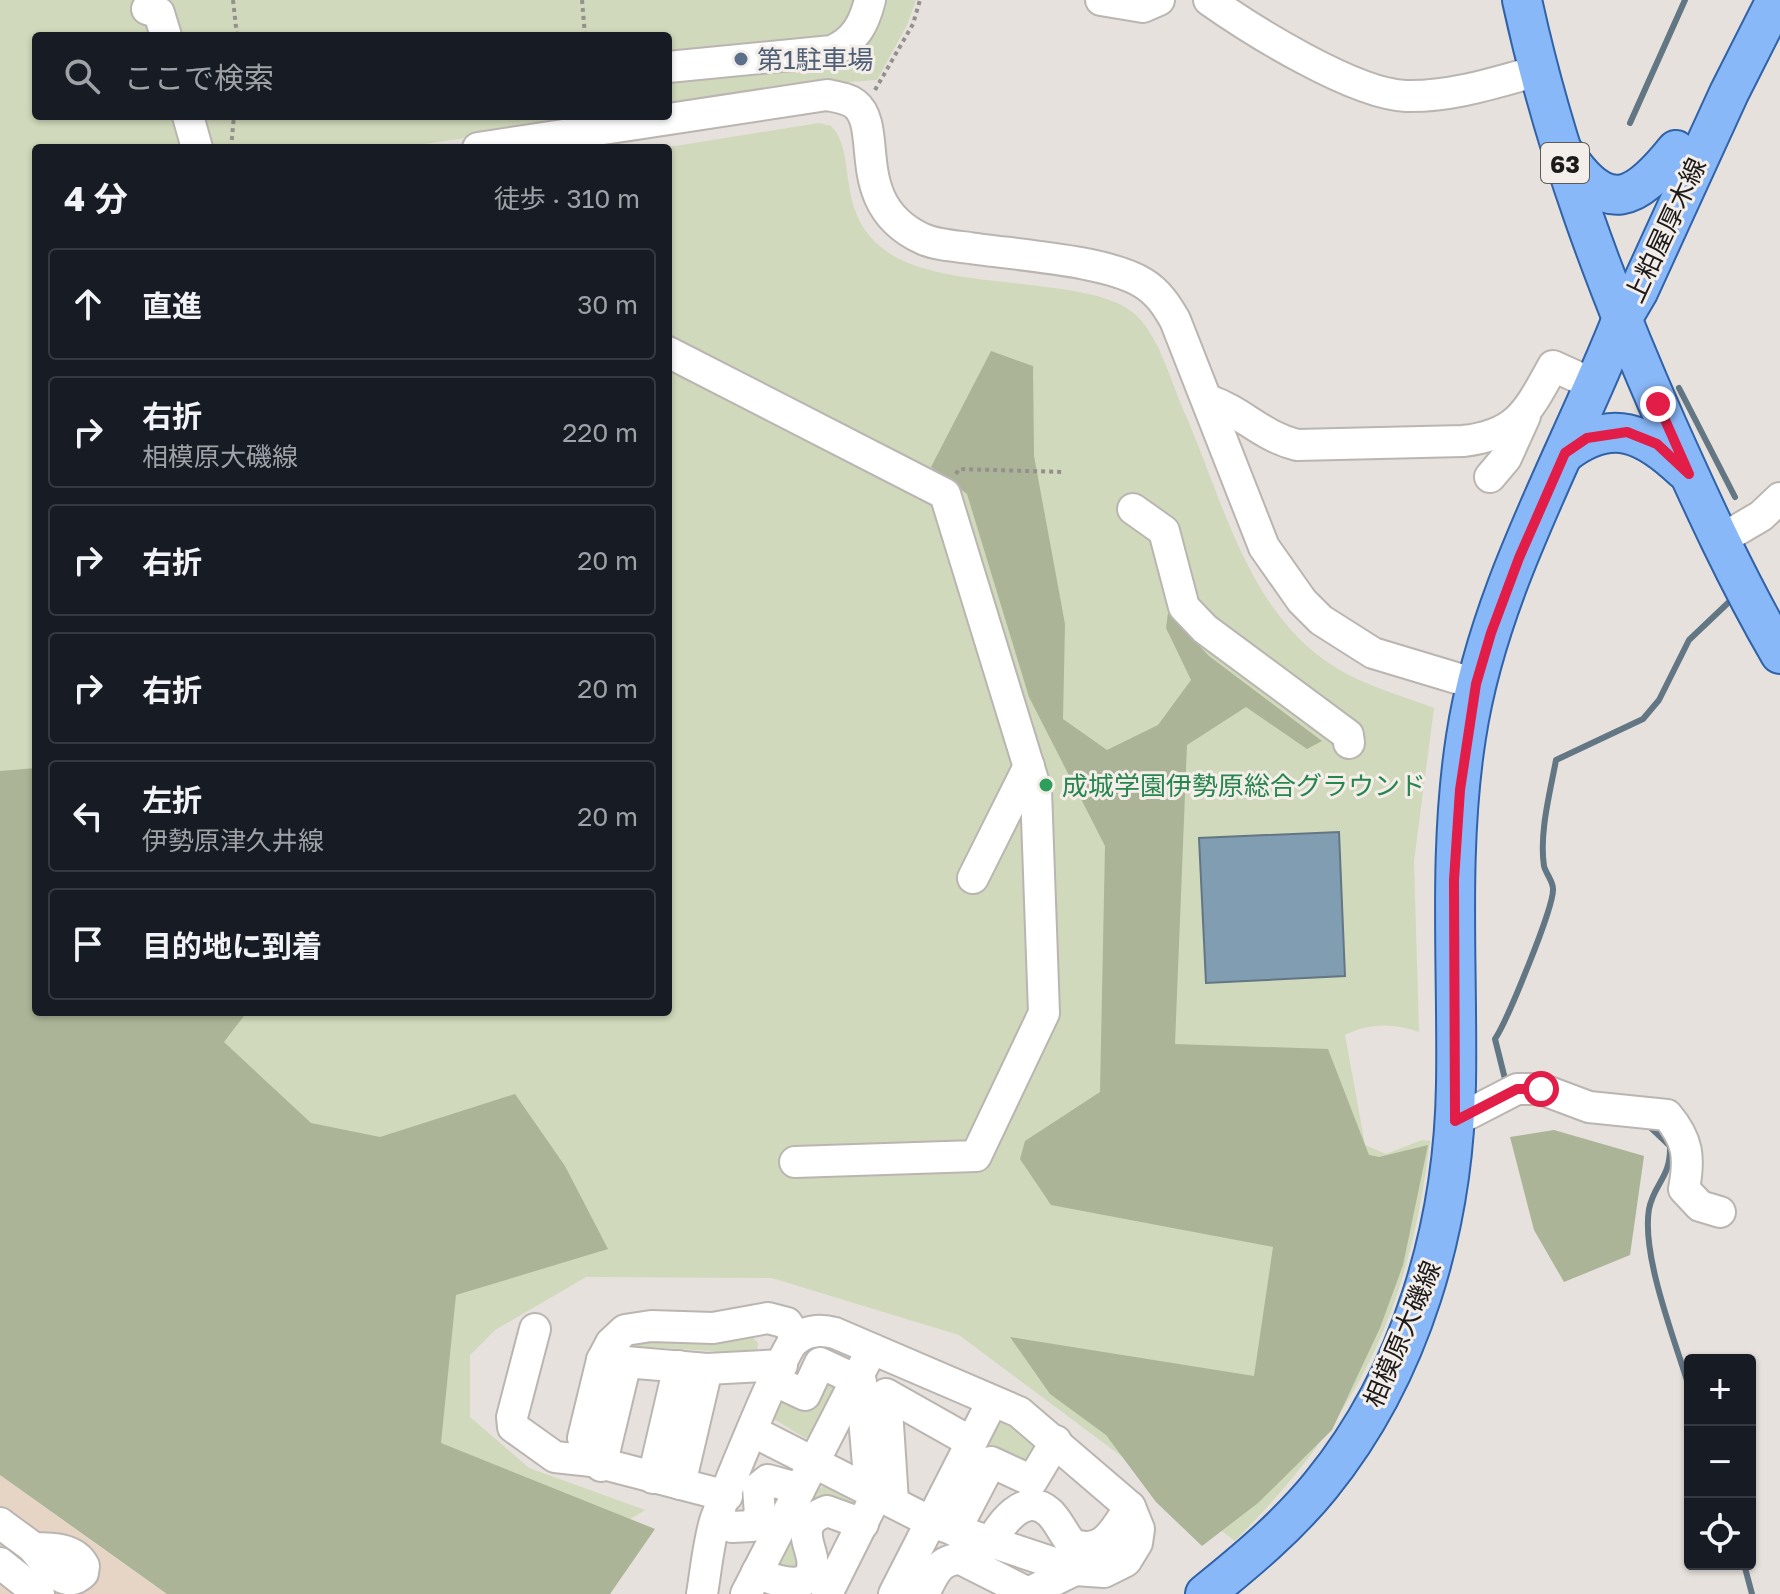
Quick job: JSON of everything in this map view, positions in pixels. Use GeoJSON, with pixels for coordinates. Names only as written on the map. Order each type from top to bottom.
{"type":"FeatureCollection","features":[{"type":"Feature","properties":{"kind":"main road","name":"63"},"geometry":{"type":"LineString","coordinates":[[1522,0],[1537,71],[1558,143],[1621,321]]}},
{"type":"Feature","properties":{"kind":"main road","name":"上粕屋厚木線"},"geometry":{"type":"LineString","coordinates":[[1621,321],[1629,269],[1676,150],[1749,0]]}},
{"type":"Feature","properties":{"kind":"main road","name":"上粕屋厚木線"},"geometry":{"type":"LineString","coordinates":[[1621,321],[1638,292],[1729,93],[1776,0]]}},
{"type":"Feature","properties":{"kind":"main road"},"geometry":{"type":"LineString","coordinates":[[1558,143],[1581,177],[1594,189],[1607,194],[1639,189],[1654,178],[1676,150]]}},
{"type":"Feature","properties":{"kind":"main road"},"geometry":{"type":"LineString","coordinates":[[1621,321],[1720,540],[1780,654]]}},
{"type":"Feature","properties":{"kind":"main road","name":"相模原大磯線"},"geometry":{"type":"LineString","coordinates":[[1205,1594],[1258,1551],[1322,1485],[1366,1417],[1403,1344],[1435,1262],[1450,1181],[1455,1121],[1454,880],[1463,763],[1476,684],[1519,558],[1621,321]]}},
{"type":"Feature","properties":{"kind":"main road"},"geometry":{"type":"LineString","coordinates":[[1565,453],[1587,438],[1627,432],[1657,444],[1689,474]]}},
{"type":"Feature","properties":{"kind":"street"},"geometry":{"type":"LineString","coordinates":[[672,67],[832,51],[860,30],[870,0]]}},
{"type":"Feature","properties":{"kind":"street"},"geometry":{"type":"LineString","coordinates":[[1101,0],[1143,7],[1159,0]]}},
{"type":"Feature","properties":{"kind":"street"},"geometry":{"type":"LineString","coordinates":[[1209,0],[1365,89],[1403,96],[1445,94],[1537,71]]}},
{"type":"Feature","properties":{"kind":"street"},"geometry":{"type":"LineString","coordinates":[[147,9],[159,13],[165,32]]}},
{"type":"Feature","properties":{"kind":"street"},"geometry":{"type":"LineString","coordinates":[[672,118],[827,95],[844,98],[865,117],[873,183],[880,199],[901,224],[935,243],[1088,266],[1144,284],[1166,305],[1175,320],[1264,547],[1302,601],[1321,620],[1373,653],[1476,684]]}},
{"type":"Feature","properties":{"kind":"street"},"geometry":{"type":"LineString","coordinates":[[668,144],[681,118]]}},
{"type":"Feature","properties":{"kind":"street"},"geometry":{"type":"LineString","coordinates":[[189,120],[196,144]]}},
{"type":"Feature","properties":{"kind":"street"},"geometry":{"type":"LineString","coordinates":[[498,144],[607,122],[644,120]]}},
{"type":"Feature","properties":{"kind":"street"},"geometry":{"type":"LineString","coordinates":[[672,354],[945,494],[1036,790],[1044,1013],[976,1156],[795,1162]]}},
{"type":"Feature","properties":{"kind":"street"},"geometry":{"type":"LineString","coordinates":[[1490,477],[1506,458],[1553,366],[1595,385]]}},
{"type":"Feature","properties":{"kind":"street"},"geometry":{"type":"LineString","coordinates":[[1208,400],[1232,408],[1272,438],[1297,445],[1487,439],[1504,432],[1526,414]]}},
{"type":"Feature","properties":{"kind":"street"},"geometry":{"type":"LineString","coordinates":[[1720,540],[1761,516],[1780,498]]}},
{"type":"Feature","properties":{"kind":"street"},"geometry":{"type":"LineString","coordinates":[[1133,509],[1164,531],[1184,607],[1205,629],[1348,735],[1349,743]]}},
{"type":"Feature","properties":{"kind":"street"},"geometry":{"type":"LineString","coordinates":[[973,878],[1029,766]]}},
{"type":"Feature","properties":{"kind":"street"},"geometry":{"type":"LineString","coordinates":[[1017,859],[1037,823]]}},
{"type":"Feature","properties":{"kind":"street"},"geometry":{"type":"LineString","coordinates":[[1455,1121],[1507,1093],[1541,1089],[1589,1107],[1667,1115],[1682,1133],[1689,1158],[1684,1189],[1700,1206],[1720,1212]]}},
{"type":"Feature","properties":{"kind":"street"},"geometry":{"type":"LineString","coordinates":[[597,1463],[583,1444],[584,1434],[614,1361],[617,1336],[636,1327],[713,1328],[768,1318],[787,1323],[797,1339]]}},
{"type":"Feature","properties":{"kind":"street"},"geometry":{"type":"LineString","coordinates":[[535,1329],[512,1417],[513,1427],[555,1457],[597,1463],[666,1481],[721,1507],[732,1527],[752,1526],[760,1514],[758,1488],[768,1480],[800,1489]]}},
{"type":"Feature","properties":{"kind":"street"},"geometry":{"type":"LineString","coordinates":[[702,1594],[721,1507],[778,1373],[797,1339],[824,1330],[1019,1412],[1130,1507],[1139,1529],[1137,1543],[1126,1561],[1104,1572],[1075,1570],[943,1526],[754,1432]]}},
{"type":"Feature","properties":{"kind":"street"},"geometry":{"type":"LineString","coordinates":[[863,1524],[827,1511],[816,1515],[808,1525],[806,1536],[813,1561],[810,1572],[797,1584],[751,1583],[872,1349]]}},
{"type":"Feature","properties":{"kind":"street"},"geometry":{"type":"LineString","coordinates":[[614,1361],[778,1373],[805,1395],[820,1363],[856,1379],[861,1382],[880,1495]]}},
{"type":"Feature","properties":{"kind":"street"},"geometry":{"type":"LineString","coordinates":[[666,1481],[693,1368]]}},
{"type":"Feature","properties":{"kind":"street"},"geometry":{"type":"LineString","coordinates":[[827,1594],[880,1495],[886,1394],[971,1442]]}},
{"type":"Feature","properties":{"kind":"street"},"geometry":{"type":"LineString","coordinates":[[943,1526],[971,1442],[992,1402]]}},
{"type":"Feature","properties":{"kind":"street"},"geometry":{"type":"LineString","coordinates":[[894,1594],[991,1462],[1032,1481],[1056,1441]]}},
{"type":"Feature","properties":{"kind":"street"},"geometry":{"type":"LineString","coordinates":[[990,1544],[1001,1521],[1013,1512],[1028,1507],[1049,1513],[1072,1544],[1095,1548],[1105,1543],[1130,1507]]}},
{"type":"Feature","properties":{"kind":"street"},"geometry":{"type":"LineString","coordinates":[[0,1523],[33,1548]]}},
{"type":"Feature","properties":{"kind":"street"},"geometry":{"type":"LineString","coordinates":[[924,1594],[937,1568],[952,1559],[961,1559],[1028,1593],[1075,1570]]}},
{"type":"Feature","properties":{"kind":"street"},"geometry":{"type":"LineString","coordinates":[[0,1563],[39,1594]]}},
{"type":"Feature","properties":{"kind":"path"},"geometry":{"type":"LineString","coordinates":[[233,0],[237,32]]}},
{"type":"Feature","properties":{"kind":"path"},"geometry":{"type":"LineString","coordinates":[[582,0],[585,32]]}},
{"type":"Feature","properties":{"kind":"path"},"geometry":{"type":"LineString","coordinates":[[860,110],[883,78],[913,24],[920,0]]}},
{"type":"Feature","properties":{"kind":"path"},"geometry":{"type":"LineString","coordinates":[[231,144],[234,120]]}},
{"type":"Feature","properties":{"kind":"path"},"geometry":{"type":"LineString","coordinates":[[945,494],[959,469],[1063,472]]}},
{"type":"Feature","properties":{"kind":"shaded area"},"geometry":{"type":"Polygon","coordinates":[[[0,1475],[100,1547],[167,1594],[0,1594],[0,1475]]]}},
{"type":"Feature","properties":{"kind":"green space","name":"成城学園伊勢原総合グラウンド"},"geometry":{"type":"Polygon","coordinates":[[[0,0],[916,0],[907,25],[877,80],[836,83],[672,107],[672,32],[32,32],[32,120],[586,120],[425,144],[32,144],[32,1016],[672,1016],[672,147],[819,123],[831,126],[844,152],[853,204],[860,221],[871,238],[889,253],[915,266],[947,274],[1090,294],[1118,303],[1138,317],[1153,337],[1164,361],[1244,558],[1287,625],[1315,653],[1349,675],[1434,708],[1414,861],[1419,1032],[1382,1026],[1345,1035],[1365,1145],[1386,1154],[1422,1140],[1430,1141],[1408,1259],[1391,1311],[1345,1405],[1278,1495],[1235,1541],[959,1335],[772,1278],[586,1277],[495,1330],[470,1355],[470,1417],[529,1468],[645,1510],[590,1543],[546,1594],[0,1131],[0,0]]]}},
{"type":"Feature","properties":{"kind":"green space"},"geometry":{"type":"Polygon","coordinates":[[[991,351],[1033,366],[1034,456],[1065,624],[1063,719],[1107,750],[1158,725],[1191,680],[1166,628],[1168,613],[1209,656],[1322,741],[1307,749],[1246,707],[1187,745],[1175,1044],[1328,1049],[1369,1155],[1379,1157],[1428,1145],[1403,1265],[1380,1328],[1332,1430],[1258,1503],[1202,1546],[1156,1502],[1106,1435],[1050,1394],[1010,1337],[1254,1376],[1273,1247],[1051,1205],[1020,1159],[1025,1141],[1100,1092],[1105,846],[1029,697],[967,494],[931,467],[991,351]]]}},
{"type":"Feature","properties":{"kind":"green space"},"geometry":{"type":"Polygon","coordinates":[[[32,768],[32,1016],[244,1016],[224,1042],[311,1123],[380,1137],[515,1094],[565,1166],[608,1249],[456,1295],[441,1443],[655,1529],[610,1594],[167,1594],[0,1475],[0,771],[32,768]]]}},
{"type":"Feature","properties":{"kind":"green space"},"geometry":{"type":"Polygon","coordinates":[[[1554,1130],[1644,1156],[1630,1255],[1564,1282],[1534,1230],[1510,1137],[1554,1130]]]}},
{"type":"Feature","properties":{"kind":"green space"},"geometry":{"type":"Polygon","coordinates":[[[750,1335],[758,1343],[756,1357],[715,1363],[714,1351],[631,1346],[631,1355],[619,1343],[750,1335]]]}},
{"type":"Feature","properties":{"kind":"green space"},"geometry":{"type":"Polygon","coordinates":[[[822,1371],[841,1380],[809,1437],[805,1438],[774,1419],[785,1395],[822,1371]]]}},
{"type":"Feature","properties":{"kind":"green space"},"geometry":{"type":"Polygon","coordinates":[[[1002,1419],[1039,1443],[1030,1470],[988,1453],[950,1515],[1002,1419]]]}},
{"type":"Feature","properties":{"kind":"green space"},"geometry":{"type":"Polygon","coordinates":[[[828,1485],[860,1499],[855,1512],[832,1503],[802,1569],[773,1574],[814,1490],[828,1485]]]}},
{"type":"Feature","properties":{"kind":"water"},"geometry":{"type":"Polygon","coordinates":[[[1339,832],[1345,976],[1206,983],[1199,838],[1339,832]]]}},
{"type":"Feature","properties":{"kind":"waterway"},"geometry":{"type":"LineString","coordinates":[[1630,123],[1685,0]]}},
{"type":"Feature","properties":{"kind":"waterway"},"geometry":{"type":"LineString","coordinates":[[1679,388],[1735,497]]}},
{"type":"Feature","properties":{"kind":"waterway"},"geometry":{"type":"LineString","coordinates":[[1506,1083],[1495,1039],[1529,964],[1551,900],[1553,886],[1544,866],[1543,840],[1556,760],[1643,719],[1659,700],[1689,640],[1729,602]]}},
{"type":"Feature","properties":{"kind":"waterway"},"geometry":{"type":"LineString","coordinates":[[1649,1126],[1670,1146],[1668,1166],[1649,1209],[1648,1228],[1661,1300],[1684,1371]]}},
{"type":"Feature","properties":{"kind":"waterway"},"geometry":{"type":"LineString","coordinates":[[1746,1570],[1752,1594]]}},
{"type":"Feature","properties":{"kind":"place","name":"第1駐車場"},"geometry":{"type":"Point","coordinates":[741,59]}},
{"type":"Feature","properties":{"kind":"place","name":"成城学園伊勢原総合グラウンド"},"geometry":{"type":"Point","coordinates":[1046,785]}},
{"type":"Feature","properties":{"kind":"route"},"geometry":{"type":"LineString","coordinates":[[1541,1089],[1517,1089],[1455,1121],[1454,880],[1466,736],[1476,684],[1491,633],[1519,558],[1565,453],[1587,438],[1627,432],[1657,444],[1689,474],[1658,404]]}}]}
